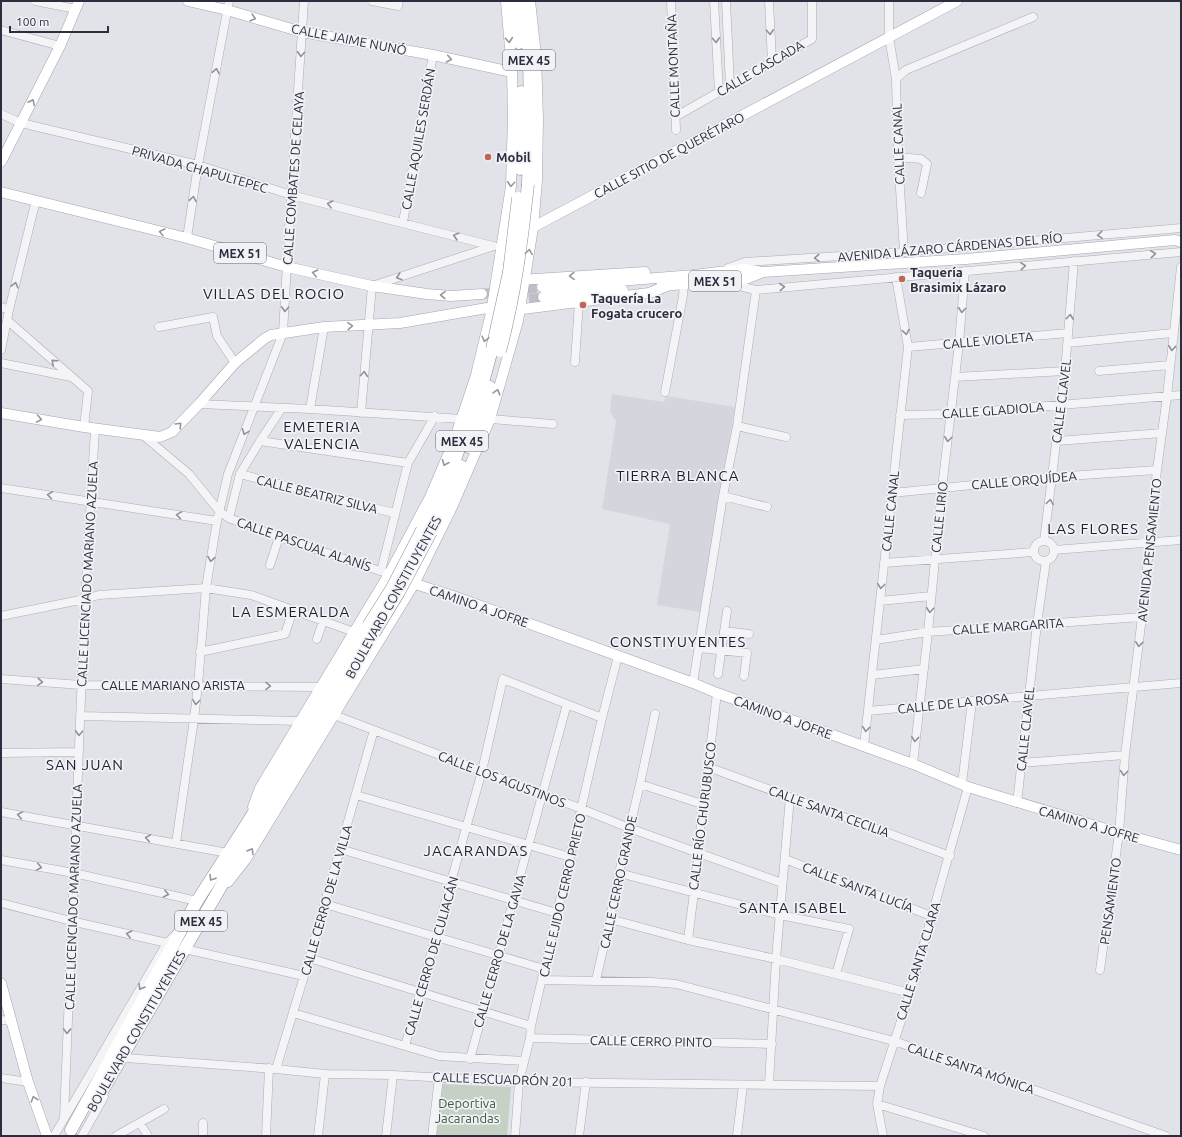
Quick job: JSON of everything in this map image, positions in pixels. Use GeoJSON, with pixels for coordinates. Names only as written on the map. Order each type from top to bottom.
{"type":"FeatureCollection","features":[{"type":"Feature","properties":{"kind":"highway","name":"BOULEVARD CONSTITUYENTES"},"geometry":{"type":"LineString","coordinates":[[77,1133],[238,857],[416,562],[445,504],[478,423],[492,382],[509,319],[517,273],[528,184],[526,119],[521,55],[513,1]]}},
{"type":"Feature","properties":{"kind":"highway","name":"BOULEVARD CONSTITUYENTES"},"geometry":{"type":"LineString","coordinates":[[523,1],[528,55],[526,119]]}},
{"type":"Feature","properties":{"kind":"highway","name":"BOULEVARD CONSTITUYENTES"},"geometry":{"type":"LineString","coordinates":[[77,1133],[179,932],[248,822],[328,709]]}},
{"type":"Feature","properties":{"kind":"main road","name":"CALLE JAIME NUNÓ"},"geometry":{"type":"LineString","coordinates":[[188,1],[228,6],[302,32],[433,55],[512,72]]}},
{"type":"Feature","properties":{"kind":"main road"},"geometry":{"type":"LineString","coordinates":[[248,822],[260,788],[367,612],[385,573],[430,497],[462,419],[476,375],[496,283],[498,245],[511,186],[513,117],[512,72],[506,1]]}},
{"type":"Feature","properties":{"kind":"main road"},"geometry":{"type":"LineString","coordinates":[[328,709],[388,628],[414,584],[452,507],[490,419],[520,310],[533,228],[537,180],[538,119],[536,55],[530,1]]}},
{"type":"Feature","properties":{"kind":"main road","name":"CALLE SITIO DE QUERÉTARO"},"geometry":{"type":"LineString","coordinates":[[498,245],[533,228],[957,1]]}},
{"type":"Feature","properties":{"kind":"main road"},"geometry":{"type":"LineString","coordinates":[[1,162],[60,46],[77,5]]}},
{"type":"Feature","properties":{"kind":"main road","name":"MEX 51"},"geometry":{"type":"LineString","coordinates":[[1,192],[187,238],[287,267],[372,286],[451,296],[482,294]]}},
{"type":"Feature","properties":{"kind":"main road","name":"AVENIDA LÁZARO CÁRDENAS DEL RÍO"},"geometry":{"type":"LineString","coordinates":[[763,272],[746,279],[667,286],[543,292],[744,269],[763,272],[966,260],[1179,240]]}},
{"type":"Feature","properties":{"kind":"main road"},"geometry":{"type":"LineString","coordinates":[[496,283],[526,279],[668,271],[694,275]]}},
{"type":"Feature","properties":{"kind":"main road"},"geometry":{"type":"LineString","coordinates":[[1,413],[95,429],[160,437],[172,432],[235,363],[271,335],[324,327],[400,323],[416,325],[489,310],[520,310],[649,293],[667,286]]}},
{"type":"Feature","properties":{"kind":"main road","name":"CAMINO A JOFRE"},"geometry":{"type":"LineString","coordinates":[[385,573],[456,597],[693,683],[913,764],[965,785],[1017,803],[1181,850]]}},
{"type":"Feature","properties":{"kind":"main road"},"geometry":{"type":"LineString","coordinates":[[1,983],[28,1082],[46,1136]]}},
{"type":"Feature","properties":{"kind":"street"},"geometry":{"type":"LineString","coordinates":[[35,1],[77,5]]}},
{"type":"Feature","properties":{"kind":"street","name":"CALLE COMBATES DE CELAYA"},"geometry":{"type":"LineString","coordinates":[[176,843],[198,685],[206,588],[219,516],[228,474],[283,333],[304,1]]}},
{"type":"Feature","properties":{"kind":"street"},"geometry":{"type":"LineString","coordinates":[[372,1],[398,6],[399,1]]}},
{"type":"Feature","properties":{"kind":"street","name":"CALLE MONTAÑA"},"geometry":{"type":"LineString","coordinates":[[671,1],[676,130]]}},
{"type":"Feature","properties":{"kind":"street"},"geometry":{"type":"LineString","coordinates":[[714,1],[719,92]]}},
{"type":"Feature","properties":{"kind":"street"},"geometry":{"type":"LineString","coordinates":[[726,1],[730,86]]}},
{"type":"Feature","properties":{"kind":"street"},"geometry":{"type":"LineString","coordinates":[[769,1],[772,62]]}},
{"type":"Feature","properties":{"kind":"street","name":"CALLE CASCADA"},"geometry":{"type":"LineString","coordinates":[[675,117],[812,39],[812,1]]}},
{"type":"Feature","properties":{"kind":"street","name":"CALLE CANAL"},"geometry":{"type":"LineString","coordinates":[[889,1],[889,37],[896,78],[898,156],[904,252]]}},
{"type":"Feature","properties":{"kind":"street"},"geometry":{"type":"LineString","coordinates":[[187,238],[198,166],[228,6]]}},
{"type":"Feature","properties":{"kind":"street"},"geometry":{"type":"LineString","coordinates":[[896,78],[906,70],[1033,17]]}},
{"type":"Feature","properties":{"kind":"street"},"geometry":{"type":"LineString","coordinates":[[1,30],[60,46]]}},
{"type":"Feature","properties":{"kind":"street","name":"CALLE AQUILES SERDÁN"},"geometry":{"type":"LineString","coordinates":[[403,222],[433,55]]}},
{"type":"Feature","properties":{"kind":"street","name":"PRIVADA CHAPULTEPEC"},"geometry":{"type":"LineString","coordinates":[[1,114],[21,123],[198,166],[291,195],[498,245]]}},
{"type":"Feature","properties":{"kind":"street"},"geometry":{"type":"LineString","coordinates":[[898,156],[921,159],[927,164],[921,193]]}},
{"type":"Feature","properties":{"kind":"street"},"geometry":{"type":"LineString","coordinates":[[1,350],[7,320],[5,309],[36,200]]}},
{"type":"Feature","properties":{"kind":"street","name":"AVENIDA LÁZARO CÁRDENAS DEL RÍO"},"geometry":{"type":"LineString","coordinates":[[721,271],[745,262],[904,252],[1181,228]]}},
{"type":"Feature","properties":{"kind":"street","name":"CALLE SITIO DE QUERÉTARO"},"geometry":{"type":"LineString","coordinates":[[372,286],[498,245]]}},
{"type":"Feature","properties":{"kind":"street","name":"AVENIDA LÁZARO CÁRDENAS DEL RÍO"},"geometry":{"type":"LineString","coordinates":[[716,281],[756,290],[1181,252]]}},
{"type":"Feature","properties":{"kind":"street","name":"CALLE CLAVEL"},"geometry":{"type":"LineString","coordinates":[[1044,541],[1053,477],[1060,405],[1066,371],[1074,261]]}},
{"type":"Feature","properties":{"kind":"street","name":"AVENIDA PENSAMIENTO"},"geometry":{"type":"LineString","coordinates":[[1119,833],[1125,755],[1181,267]]}},
{"type":"Feature","properties":{"kind":"street","name":"CALLE LIRIO"},"geometry":{"type":"LineString","coordinates":[[913,764],[959,343],[965,271]]}},
{"type":"Feature","properties":{"kind":"street","name":"CALLE CANAL"},"geometry":{"type":"LineString","coordinates":[[864,746],[908,347],[896,277]]}},
{"type":"Feature","properties":{"kind":"street"},"geometry":{"type":"LineString","coordinates":[[665,392],[684,284]]}},
{"type":"Feature","properties":{"kind":"street"},"geometry":{"type":"LineString","coordinates":[[361,412],[372,286]]}},
{"type":"Feature","properties":{"kind":"street"},"geometry":{"type":"LineString","coordinates":[[693,683],[723,496],[737,426],[756,290]]}},
{"type":"Feature","properties":{"kind":"street"},"geometry":{"type":"LineString","coordinates":[[575,362],[579,302]]}},
{"type":"Feature","properties":{"kind":"street"},"geometry":{"type":"LineString","coordinates":[[158,327],[213,317],[217,336],[235,363]]}},
{"type":"Feature","properties":{"kind":"street"},"geometry":{"type":"LineString","coordinates":[[7,320],[88,391],[84,427]]}},
{"type":"Feature","properties":{"kind":"street"},"geometry":{"type":"LineString","coordinates":[[310,409],[324,327]]}},
{"type":"Feature","properties":{"kind":"street","name":"CALLE VIOLETA"},"geometry":{"type":"LineString","coordinates":[[908,347],[1068,334]]}},
{"type":"Feature","properties":{"kind":"street"},"geometry":{"type":"LineString","coordinates":[[1068,343],[1173,334]]}},
{"type":"Feature","properties":{"kind":"street"},"geometry":{"type":"LineString","coordinates":[[1,363],[71,377]]}},
{"type":"Feature","properties":{"kind":"street"},"geometry":{"type":"LineString","coordinates":[[1099,371],[1170,365]]}},
{"type":"Feature","properties":{"kind":"street"},"geometry":{"type":"LineString","coordinates":[[955,377],[1066,371]]}},
{"type":"Feature","properties":{"kind":"street","name":"CALLE GLADIOLA"},"geometry":{"type":"LineString","coordinates":[[900,415],[951,414],[1181,395]]}},
{"type":"Feature","properties":{"kind":"street"},"geometry":{"type":"LineString","coordinates":[[199,404],[435,416],[462,419]]}},
{"type":"Feature","properties":{"kind":"street"},"geometry":{"type":"LineString","coordinates":[[229,518],[240,474],[260,440],[282,408]]}},
{"type":"Feature","properties":{"kind":"street"},"geometry":{"type":"LineString","coordinates":[[385,573],[394,513],[408,463],[435,416]]}},
{"type":"Feature","properties":{"kind":"street"},"geometry":{"type":"LineString","coordinates":[[490,419],[553,424]]}},
{"type":"Feature","properties":{"kind":"street"},"geometry":{"type":"LineString","coordinates":[[737,426],[786,437]]}},
{"type":"Feature","properties":{"kind":"street","name":"CALLE LICENCIADO MARIANO AZUELA"},"geometry":{"type":"LineString","coordinates":[[64,1118],[81,684],[95,429]]}},
{"type":"Feature","properties":{"kind":"street"},"geometry":{"type":"LineString","coordinates":[[1057,441],[1162,433]]}},
{"type":"Feature","properties":{"kind":"street"},"geometry":{"type":"LineString","coordinates":[[144,436],[189,474],[219,516]]}},
{"type":"Feature","properties":{"kind":"street"},"geometry":{"type":"LineString","coordinates":[[260,440],[408,463]]}},
{"type":"Feature","properties":{"kind":"street","name":"CALLE ORQUÍDEA"},"geometry":{"type":"LineString","coordinates":[[892,493],[1053,477],[1157,470]]}},
{"type":"Feature","properties":{"kind":"street","name":"CALLE BEATRIZ SILVA"},"geometry":{"type":"LineString","coordinates":[[240,474],[394,513]]}},
{"type":"Feature","properties":{"kind":"street"},"geometry":{"type":"LineString","coordinates":[[1,488],[91,501],[219,516]]}},
{"type":"Feature","properties":{"kind":"street"},"geometry":{"type":"LineString","coordinates":[[723,496],[767,507]]}},
{"type":"Feature","properties":{"kind":"street","name":"CALLE PASCUAL ALANÍS"},"geometry":{"type":"LineString","coordinates":[[219,516],[229,518],[279,537],[385,573]]}},
{"type":"Feature","properties":{"kind":"street"},"geometry":{"type":"LineString","coordinates":[[270,566],[279,537]]}},
{"type":"Feature","properties":{"kind":"street"},"geometry":{"type":"LineString","coordinates":[[1054,550],[1181,540]]}},
{"type":"Feature","properties":{"kind":"street"},"geometry":{"type":"LineString","coordinates":[[1044,541],[1053,545],[1054,550],[1053,555],[1046,561],[1036,557],[1034,552],[1035,546],[1039,542],[1044,541]]}},
{"type":"Feature","properties":{"kind":"street"},"geometry":{"type":"LineString","coordinates":[[884,563],[1034,552]]}},
{"type":"Feature","properties":{"kind":"street","name":"CALLE CLAVEL"},"geometry":{"type":"LineString","coordinates":[[1017,803],[1028,696],[1046,561]]}},
{"type":"Feature","properties":{"kind":"street"},"geometry":{"type":"LineString","coordinates":[[1,616],[99,595],[206,588],[251,595],[354,632]]}},
{"type":"Feature","properties":{"kind":"street"},"geometry":{"type":"LineString","coordinates":[[880,601],[931,596]]}},
{"type":"Feature","properties":{"kind":"street"},"geometry":{"type":"LineString","coordinates":[[200,652],[285,634],[293,610]]}},
{"type":"Feature","properties":{"kind":"street"},"geometry":{"type":"LineString","coordinates":[[718,674],[727,611]]}},
{"type":"Feature","properties":{"kind":"street"},"geometry":{"type":"LineString","coordinates":[[367,612],[380,616],[388,628]]}},
{"type":"Feature","properties":{"kind":"street","name":"CALLE MARGARITA"},"geometry":{"type":"LineString","coordinates":[[876,640],[928,632],[1142,617]]}},
{"type":"Feature","properties":{"kind":"street"},"geometry":{"type":"LineString","coordinates":[[317,638],[323,621]]}},
{"type":"Feature","properties":{"kind":"street"},"geometry":{"type":"LineString","coordinates":[[724,631],[749,634]]}},
{"type":"Feature","properties":{"kind":"street"},"geometry":{"type":"LineString","coordinates":[[699,648],[747,653],[744,676]]}},
{"type":"Feature","properties":{"kind":"street","name":"CALLE EJIDO CERRO PRIETO"},"geometry":{"type":"LineString","coordinates":[[515,1136],[519,1082],[602,718],[618,656]]}},
{"type":"Feature","properties":{"kind":"street"},"geometry":{"type":"LineString","coordinates":[[872,675],[924,669]]}},
{"type":"Feature","properties":{"kind":"street","name":"CALLE MARIANO ARISTA"},"geometry":{"type":"LineString","coordinates":[[1,679],[81,684],[321,687]]}},
{"type":"Feature","properties":{"kind":"street","name":"CALLE CERRO DE CULIACÁN"},"geometry":{"type":"LineString","coordinates":[[405,1046],[467,828],[503,679],[567,704]]}},
{"type":"Feature","properties":{"kind":"street","name":"CALLE DE LA ROSA"},"geometry":{"type":"LineString","coordinates":[[868,712],[972,701],[1181,683]]}},
{"type":"Feature","properties":{"kind":"street","name":"CALLE RÍO CHURUBUSCO"},"geometry":{"type":"LineString","coordinates":[[688,940],[699,852],[702,804],[717,693]]}},
{"type":"Feature","properties":{"kind":"street","name":"CALLE SANTA CLARA"},"geometry":{"type":"LineString","coordinates":[[883,1136],[877,1104],[880,1086],[910,993],[950,856],[965,785],[972,701]]}},
{"type":"Feature","properties":{"kind":"street"},"geometry":{"type":"LineString","coordinates":[[567,704],[602,718]]}},
{"type":"Feature","properties":{"kind":"street","name":"CALLE CERRO DE LA GAVIA"},"geometry":{"type":"LineString","coordinates":[[470,1059],[567,704]]}},
{"type":"Feature","properties":{"kind":"street","name":"CALLE LOS AGUSTINOS"},"geometry":{"type":"LineString","coordinates":[[328,709],[374,730],[629,828],[782,883]]}},
{"type":"Feature","properties":{"kind":"street","name":"CALLE CERRO GRANDE"},"geometry":{"type":"LineString","coordinates":[[596,980],[655,714]]}},
{"type":"Feature","properties":{"kind":"street"},"geometry":{"type":"LineString","coordinates":[[80,716],[300,721]]}},
{"type":"Feature","properties":{"kind":"street","name":"CALLE CERRO DE LA VILLA"},"geometry":{"type":"LineString","coordinates":[[266,1136],[273,1068],[293,1013],[374,730]]}},
{"type":"Feature","properties":{"kind":"street"},"geometry":{"type":"LineString","coordinates":[[2,753],[78,752]]}},
{"type":"Feature","properties":{"kind":"street"},"geometry":{"type":"LineString","coordinates":[[1021,763],[1125,755]]}},
{"type":"Feature","properties":{"kind":"street","name":"CALLE SANTA CECILIA"},"geometry":{"type":"LineString","coordinates":[[708,767],[950,856]]}},
{"type":"Feature","properties":{"kind":"street"},"geometry":{"type":"LineString","coordinates":[[640,784],[702,804]]}},
{"type":"Feature","properties":{"kind":"street"},"geometry":{"type":"LineString","coordinates":[[356,795],[570,857]]}},
{"type":"Feature","properties":{"kind":"street"},"geometry":{"type":"LineString","coordinates":[[769,1084],[776,959],[790,796]]}},
{"type":"Feature","properties":{"kind":"street"},"geometry":{"type":"LineString","coordinates":[[1,812],[228,853]]}},
{"type":"Feature","properties":{"kind":"street","name":"PENSAMIENTO"},"geometry":{"type":"LineString","coordinates":[[1100,970],[1119,833]]}},
{"type":"Feature","properties":{"kind":"street"},"geometry":{"type":"LineString","coordinates":[[340,849],[557,913]]}},
{"type":"Feature","properties":{"kind":"street","name":"CALLE SANTA LUCÍA"},"geometry":{"type":"LineString","coordinates":[[785,859],[932,916]]}},
{"type":"Feature","properties":{"kind":"street"},"geometry":{"type":"LineString","coordinates":[[1,860],[74,873],[198,901]]}},
{"type":"Feature","properties":{"kind":"street"},"geometry":{"type":"LineString","coordinates":[[619,873],[780,914],[849,929],[836,974]]}},
{"type":"Feature","properties":{"kind":"street"},"geometry":{"type":"LineString","coordinates":[[1,903],[167,943]]}},
{"type":"Feature","properties":{"kind":"street"},"geometry":{"type":"LineString","coordinates":[[325,904],[498,957],[544,969]]}},
{"type":"Feature","properties":{"kind":"street"},"geometry":{"type":"LineString","coordinates":[[610,919],[688,940],[776,959],[910,993]]}},
{"type":"Feature","properties":{"kind":"street"},"geometry":{"type":"LineString","coordinates":[[56,1134],[167,943],[179,932]]}},
{"type":"Feature","properties":{"kind":"street"},"geometry":{"type":"LineString","coordinates":[[77,1133],[126,1058],[189,950],[191,937]]}},
{"type":"Feature","properties":{"kind":"street"},"geometry":{"type":"LineString","coordinates":[[189,950],[304,976]]}},
{"type":"Feature","properties":{"kind":"street"},"geometry":{"type":"LineString","coordinates":[[309,958],[532,1026]]}},
{"type":"Feature","properties":{"kind":"street","name":"CALLE SANTA MÓNICA"},"geometry":{"type":"LineString","coordinates":[[542,980],[596,980],[676,984],[894,1041],[1166,1136]]}},
{"type":"Feature","properties":{"kind":"street"},"geometry":{"type":"LineString","coordinates":[[293,1013],[439,1056],[524,1061]]}},
{"type":"Feature","properties":{"kind":"street"},"geometry":{"type":"LineString","coordinates":[[1,1020],[12,1021]]}},
{"type":"Feature","properties":{"kind":"street","name":"CALLE CERRO PINTO"},"geometry":{"type":"LineString","coordinates":[[530,1038],[772,1044]]}},
{"type":"Feature","properties":{"kind":"street","name":"CALLE ESCUADRÓN 201"},"geometry":{"type":"LineString","coordinates":[[126,1058],[273,1068],[325,1074],[393,1075],[519,1082],[880,1086]]}},
{"type":"Feature","properties":{"kind":"street"},"geometry":{"type":"LineString","coordinates":[[318,1136],[325,1074]]}},
{"type":"Feature","properties":{"kind":"street"},"geometry":{"type":"LineString","coordinates":[[386,1136],[393,1075]]}},
{"type":"Feature","properties":{"kind":"street"},"geometry":{"type":"LineString","coordinates":[[1,1078],[28,1082]]}},
{"type":"Feature","properties":{"kind":"street"},"geometry":{"type":"LineString","coordinates":[[432,1136],[439,1078]]}},
{"type":"Feature","properties":{"kind":"street"},"geometry":{"type":"LineString","coordinates":[[579,1136],[586,1082]]}},
{"type":"Feature","properties":{"kind":"street"},"geometry":{"type":"LineString","coordinates":[[737,1136],[743,1085]]}},
{"type":"Feature","properties":{"kind":"street"},"geometry":{"type":"LineString","coordinates":[[64,1102],[73,1104]]}},
{"type":"Feature","properties":{"kind":"street"},"geometry":{"type":"LineString","coordinates":[[877,1104],[984,1136]]}},
{"type":"Feature","properties":{"kind":"street"},"geometry":{"type":"LineString","coordinates":[[116,1136],[164,1109]]}},
{"type":"Feature","properties":{"kind":"street"},"geometry":{"type":"LineString","coordinates":[[140,1123],[148,1136]]}},
{"type":"Feature","properties":{"kind":"street"},"geometry":{"type":"LineString","coordinates":[[203,1123],[203,1136]]}},
{"type":"Feature","properties":{"kind":"shaded area"},"geometry":{"type":"Polygon","coordinates":[[[612,394],[664,402],[666,396],[735,407],[700,612],[657,605],[670,524],[602,509],[616,421],[610,412],[612,394]]]}},
{"type":"Feature","properties":{"kind":"green space","name":"Deportiva Jacarandas"},"geometry":{"type":"Polygon","coordinates":[[[442,1084],[511,1087],[507,1136],[432,1136],[442,1084]]]}},
{"type":"Feature","properties":{"kind":"tunnel"},"geometry":{"type":"LineString","coordinates":[[482,294],[542,287]]}},
{"type":"Feature","properties":{"kind":"tunnel"},"geometry":{"type":"LineString","coordinates":[[514,301],[543,297]]}},
{"type":"Feature","properties":{"kind":"place","name":"Mobil"},"geometry":{"type":"Point","coordinates":[488,157]}},
{"type":"Feature","properties":{"kind":"place","name":"Taquería Brasimix Lázaro"},"geometry":{"type":"Point","coordinates":[902,279]}},
{"type":"Feature","properties":{"kind":"place","name":"Taquería La Fogata crucero"},"geometry":{"type":"Point","coordinates":[583,305]}},
{"type":"Feature","properties":{"kind":"district","name":"VILLAS DEL ROCIO"},"geometry":{"type":"Point","coordinates":[274,293]}},
{"type":"Feature","properties":{"kind":"district","name":"EMETERIA VALENCIA"},"geometry":{"type":"Point","coordinates":[322,434]}},
{"type":"Feature","properties":{"kind":"district","name":"TIERRA BLANCA"},"geometry":{"type":"Point","coordinates":[678,475]}},
{"type":"Feature","properties":{"kind":"district","name":"LAS FLORES"},"geometry":{"type":"Point","coordinates":[1093,528]}},
{"type":"Feature","properties":{"kind":"district","name":"LA ESMERALDA"},"geometry":{"type":"Point","coordinates":[291,611]}},
{"type":"Feature","properties":{"kind":"district","name":"CONSTIYUYENTES"},"geometry":{"type":"Point","coordinates":[678,641]}},
{"type":"Feature","properties":{"kind":"district","name":"SAN JUAN"},"geometry":{"type":"Point","coordinates":[85,764]}},
{"type":"Feature","properties":{"kind":"district","name":"JACARANDAS"},"geometry":{"type":"Point","coordinates":[476,850]}},
{"type":"Feature","properties":{"kind":"district","name":"SANTA ISABEL"},"geometry":{"type":"Point","coordinates":[793,907]}}]}
